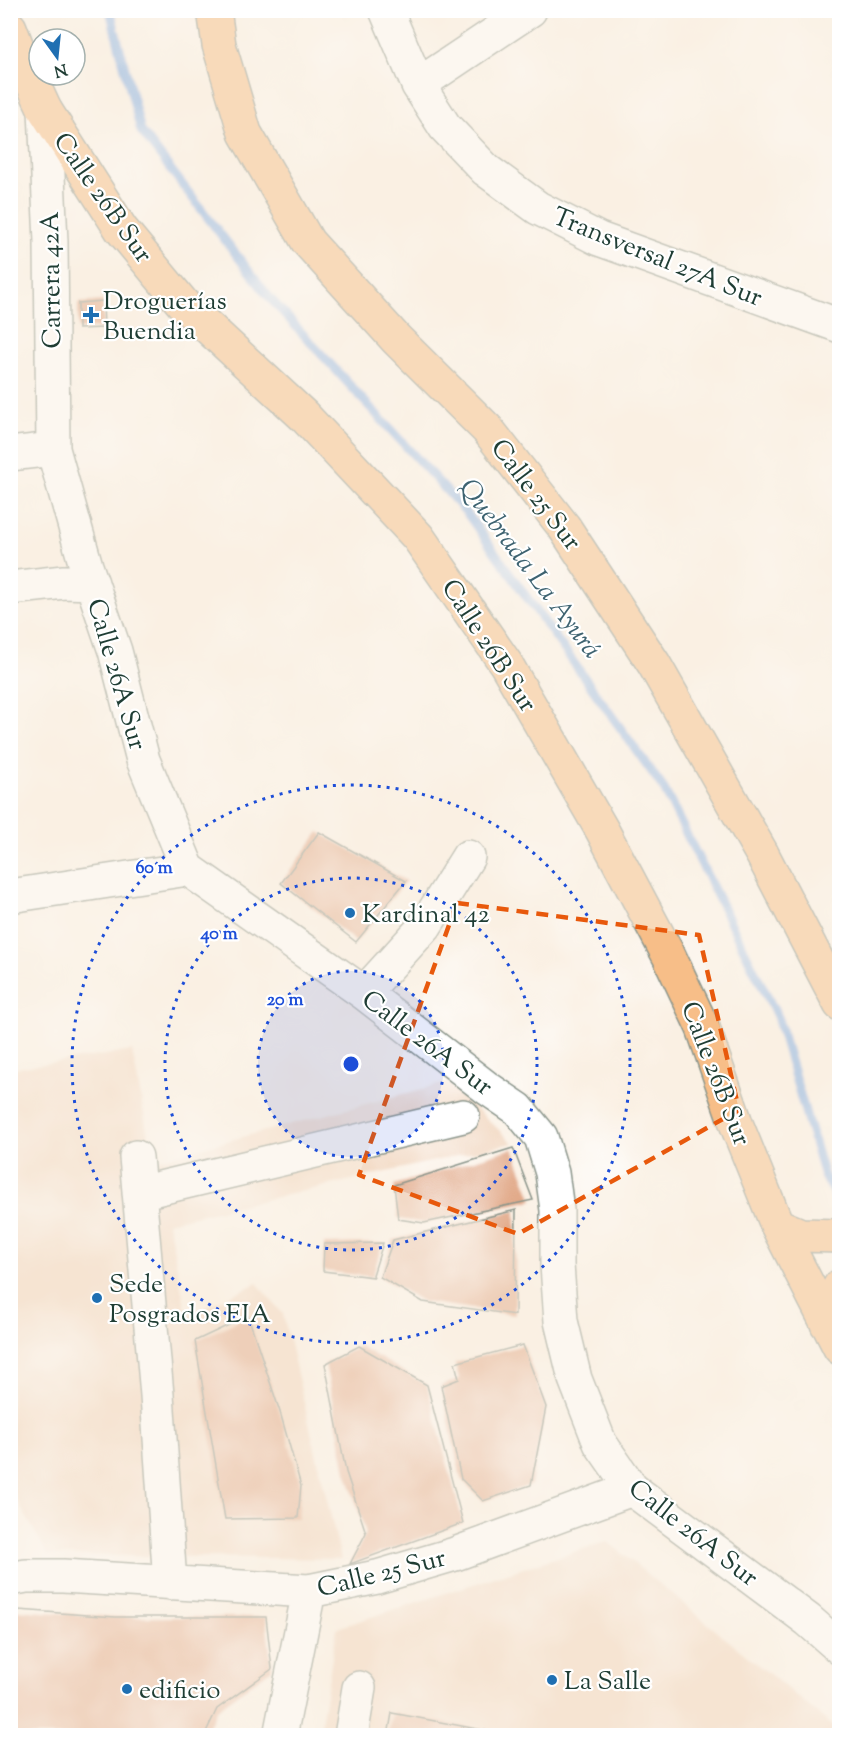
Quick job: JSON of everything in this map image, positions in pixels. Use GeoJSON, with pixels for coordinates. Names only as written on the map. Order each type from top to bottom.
{"type":"FeatureCollection","features":[{"type":"Feature","properties":{"kind":"main road","name":"Calle 25 Sur"},"geometry":{"type":"LineString","coordinates":[[214,10],[219,45],[244,133],[308,242],[396,339],[488,430],[564,527],[654,664],[762,854],[840,1004]]}},
{"type":"Feature","properties":{"kind":"main road","name":"Calle 26B Sur"},"geometry":{"type":"LineString","coordinates":[[10,28],[45,110],[121,229],[184,305],[304,416],[418,537],[506,664],[602,830],[669,956],[703,1028],[737,1126],[777,1226],[833,1336]]}},
{"type":"Feature","properties":{"kind":"main road"},"geometry":{"type":"LineString","coordinates":[[777,1226],[801,1235],[829,1237]]}},
{"type":"Feature","properties":{"kind":"main road"},"geometry":{"type":"LineString","coordinates":[[833,1336],[832,1302],[840,1286]]}},
{"type":"Feature","properties":{"kind":"street","name":"Transversal 27A Sur"},"geometry":{"type":"LineString","coordinates":[[386,10],[418,85],[446,127],[486,170],[538,208],[599,239],[840,326]]}},
{"type":"Feature","properties":{"kind":"street"},"geometry":{"type":"LineString","coordinates":[[418,85],[530,10]]}},
{"type":"Feature","properties":{"kind":"street","name":"Carrera 42A"},"geometry":{"type":"LineString","coordinates":[[45,110],[51,242],[53,449]]}},
{"type":"Feature","properties":{"kind":"street"},"geometry":{"type":"LineString","coordinates":[[10,454],[53,449]]}},
{"type":"Feature","properties":{"kind":"street","name":"Calle 26A Sur"},"geometry":{"type":"LineString","coordinates":[[53,449],[92,583],[115,651],[143,760],[188,869],[364,993],[487,1088],[518,1109],[541,1137],[552,1173],[557,1210],[557,1265],[561,1321],[575,1380],[600,1443],[632,1489],[808,1620],[840,1648]]}},
{"type":"Feature","properties":{"kind":"street"},"geometry":{"type":"LineString","coordinates":[[10,588],[64,582],[92,583]]}},
{"type":"Feature","properties":{"kind":"street"},"geometry":{"type":"LineString","coordinates":[[364,993],[424,926],[468,857]]}},
{"type":"Feature","properties":{"kind":"street"},"geometry":{"type":"LineString","coordinates":[[10,896],[188,869]]}},
{"type":"Feature","properties":{"kind":"street"},"geometry":{"type":"LineString","coordinates":[[139,1193],[463,1116]]}},
{"type":"Feature","properties":{"kind":"street"},"geometry":{"type":"LineString","coordinates":[[136,1157],[158,1395],[170,1582]]}},
{"type":"Feature","properties":{"kind":"street","name":"Calle 25 Sur"},"geometry":{"type":"LineString","coordinates":[[10,1579],[26,1576],[63,1576],[309,1590],[377,1577],[454,1554],[632,1489]]}},
{"type":"Feature","properties":{"kind":"street"},"geometry":{"type":"LineString","coordinates":[[279,1736],[309,1590]]}},
{"type":"Feature","properties":{"kind":"street"},"geometry":{"type":"LineString","coordinates":[[351,1736],[358,1688]]}},
{"type":"Feature","properties":{"kind":"highlighted area"},"geometry":{"type":"Polygon","coordinates":[[[457,903],[699,935],[739,1110],[518,1234],[359,1175],[457,903]]]}},
{"type":"Feature","properties":{"kind":"shaded area","name":"Sede Posgrados EIA"},"geometry":{"type":"Polygon","coordinates":[[[132,1051],[153,1161],[448,1082],[513,1143],[168,1222],[187,1316],[257,1283],[283,1314],[341,1559],[48,1555],[11,1490],[10,1069],[132,1051]]]}},
{"type":"Feature","properties":{"kind":"shaded area","name":"La Salle"},"geometry":{"type":"Polygon","coordinates":[[[607,1541],[840,1732],[839,1736],[319,1736],[337,1628],[607,1541]]]}},
{"type":"Feature","properties":{"kind":"building","name":"Droguerías Buendia"},"geometry":{"type":"Polygon","coordinates":[[[103,301],[104,328],[78,329],[78,303],[103,301]]]}},
{"type":"Feature","properties":{"kind":"building","name":"Kardinal 42"},"geometry":{"type":"Polygon","coordinates":[[[319,832],[406,881],[356,942],[281,883],[319,832]]]}},
{"type":"Feature","properties":{"kind":"building"},"geometry":{"type":"Polygon","coordinates":[[[513,1148],[533,1200],[424,1223],[398,1219],[394,1185],[513,1148]]]}},
{"type":"Feature","properties":{"kind":"building"},"geometry":{"type":"Polygon","coordinates":[[[516,1210],[515,1315],[423,1302],[380,1277],[393,1240],[516,1210]]]}},
{"type":"Feature","properties":{"kind":"building"},"geometry":{"type":"Polygon","coordinates":[[[383,1243],[374,1277],[323,1271],[324,1244],[383,1243]]]}},
{"type":"Feature","properties":{"kind":"building"},"geometry":{"type":"Polygon","coordinates":[[[248,1316],[280,1412],[301,1486],[298,1518],[225,1519],[195,1341],[248,1316]]]}},
{"type":"Feature","properties":{"kind":"building"},"geometry":{"type":"Polygon","coordinates":[[[523,1345],[546,1407],[531,1485],[483,1501],[461,1479],[441,1386],[459,1379],[455,1363],[523,1345]]]}},
{"type":"Feature","properties":{"kind":"building"},"geometry":{"type":"Polygon","coordinates":[[[359,1346],[427,1385],[463,1523],[350,1564],[366,1533],[346,1472],[325,1364],[359,1346]]]}},
{"type":"Feature","properties":{"kind":"building","name":"edificio"},"geometry":{"type":"Polygon","coordinates":[[[10,1611],[115,1617],[266,1617],[272,1669],[217,1709],[204,1736],[10,1736],[10,1611]]]}},
{"type":"Feature","properties":{"kind":"building"},"geometry":{"type":"Polygon","coordinates":[[[392,1713],[505,1734],[505,1736],[388,1736],[392,1713]]]}},
{"type":"Feature","properties":{"kind":"waterway","name":"Quebrada La Ayurá"},"geometry":{"type":"LineString","coordinates":[[110,10],[141,131],[269,297],[466,512],[664,789],[777,1016],[824,1176],[840,1203]]}},
{"type":"Feature","properties":{"kind":"place","name":"Droguerías Buendia"},"geometry":{"type":"Point","coordinates":[91,315]}},
{"type":"Feature","properties":{"kind":"place","name":"Kardinal 42"},"geometry":{"type":"Point","coordinates":[350,913]}},
{"type":"Feature","properties":{"kind":"place","name":"Sede Posgrados EIA"},"geometry":{"type":"Point","coordinates":[97,1298]}},
{"type":"Feature","properties":{"kind":"place","name":"La Salle"},"geometry":{"type":"Point","coordinates":[552,1680]}},
{"type":"Feature","properties":{"kind":"place","name":"edificio"},"geometry":{"type":"Point","coordinates":[127,1689]}}]}
